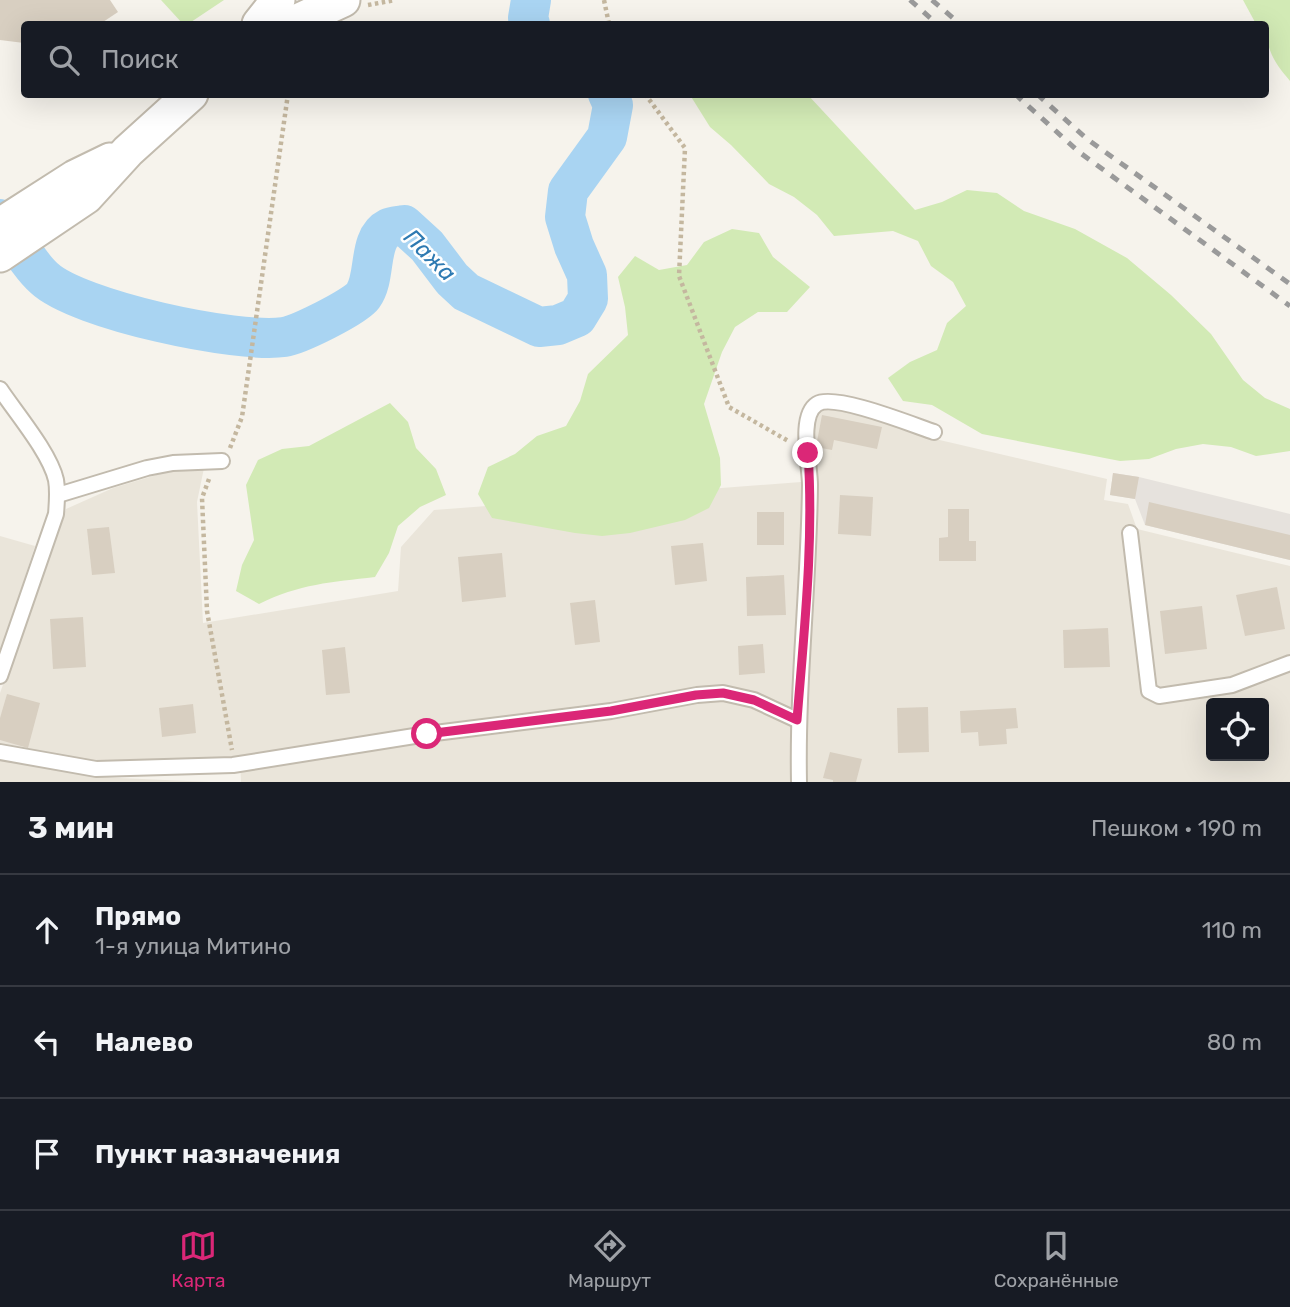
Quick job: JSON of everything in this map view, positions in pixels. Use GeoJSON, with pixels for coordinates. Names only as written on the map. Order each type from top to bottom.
{"type":"FeatureCollection","features":[{"type":"Feature","properties":{"kind":"street"},"geometry":{"type":"LineString","coordinates":[[261,21],[278,0]]}},
{"type":"Feature","properties":{"kind":"street"},"geometry":{"type":"LineString","coordinates":[[297,21],[343,0]]}},
{"type":"Feature","properties":{"kind":"street"},"geometry":{"type":"LineString","coordinates":[[0,255],[80,187],[128,151],[187,98]]}},
{"type":"Feature","properties":{"kind":"street"},"geometry":{"type":"LineString","coordinates":[[0,225],[80,187]]}},
{"type":"Feature","properties":{"kind":"lane"},"geometry":{"type":"LineString","coordinates":[[0,389],[49,461],[56,479],[58,495],[56,514],[0,676]]}},
{"type":"Feature","properties":{"kind":"lane"},"geometry":{"type":"LineString","coordinates":[[799,782],[797,720],[808,570],[808,414],[817,404],[831,401],[882,414],[933,432]]}},
{"type":"Feature","properties":{"kind":"lane"},"geometry":{"type":"LineString","coordinates":[[58,495],[147,468],[173,463],[222,461]]}},
{"type":"Feature","properties":{"kind":"lane"},"geometry":{"type":"LineString","coordinates":[[1130,533],[1149,691],[1158,696],[1232,685],[1290,663]]}},
{"type":"Feature","properties":{"kind":"lane"},"geometry":{"type":"LineString","coordinates":[[0,752],[96,769],[213,763],[233,765],[427,734],[611,711],[696,695],[723,693],[754,700],[797,720]]}},
{"type":"Feature","properties":{"kind":"lane"},"geometry":{"type":"LineString","coordinates":[[233,765],[234,782]]}},
{"type":"Feature","properties":{"kind":"path"},"geometry":{"type":"LineString","coordinates":[[604,0],[608,21]]}},
{"type":"Feature","properties":{"kind":"path"},"geometry":{"type":"LineString","coordinates":[[242,417],[287,98]]}},
{"type":"Feature","properties":{"kind":"path"},"geometry":{"type":"LineString","coordinates":[[648,98],[685,148],[679,276],[729,407],[808,453]]}},
{"type":"Feature","properties":{"kind":"path"},"geometry":{"type":"LineString","coordinates":[[206,483],[202,498],[207,611],[232,744],[233,765]]}},
{"type":"Feature","properties":{"kind":"shaded area"},"geometry":{"type":"Polygon","coordinates":[[[830,406],[877,418],[931,438],[1107,479],[1104,500],[1128,504],[1137,529],[1290,566],[1290,782],[241,782],[240,759],[95,764],[0,746],[0,693],[66,509],[113,488],[163,473],[204,468],[197,502],[203,623],[398,591],[401,547],[434,510],[814,481],[811,423],[816,410],[830,406]]]}},
{"type":"Feature","properties":{"kind":"shaded area"},"geometry":{"type":"Polygon","coordinates":[[[1113,473],[1290,514],[1290,560],[1145,525],[1135,499],[1110,495],[1113,473]]]}},
{"type":"Feature","properties":{"kind":"shaded area"},"geometry":{"type":"Polygon","coordinates":[[[0,536],[35,546],[0,654],[0,536]]]}},
{"type":"Feature","properties":{"kind":"shaded area"},"geometry":{"type":"Polygon","coordinates":[[[0,760],[96,777],[211,782],[0,782],[0,760]]]}},
{"type":"Feature","properties":{"kind":"green space"},"geometry":{"type":"Polygon","coordinates":[[[161,0],[224,0],[192,21],[180,21],[161,0]]]}},
{"type":"Feature","properties":{"kind":"green space"},"geometry":{"type":"Polygon","coordinates":[[[1243,0],[1290,0],[1290,81],[1272,55],[1269,21],[1254,21],[1243,0]]]}},
{"type":"Feature","properties":{"kind":"green space"},"geometry":{"type":"Polygon","coordinates":[[[692,98],[811,98],[915,210],[942,202],[967,190],[997,193],[1024,211],[1075,229],[1127,258],[1211,334],[1243,380],[1265,398],[1290,409],[1290,451],[1256,456],[1231,447],[1203,444],[1176,449],[1149,459],[1120,461],[982,434],[932,405],[903,401],[888,378],[910,362],[937,350],[947,323],[966,306],[953,282],[931,266],[918,241],[893,231],[834,236],[817,215],[794,197],[769,184],[710,127],[692,98]]]}},
{"type":"Feature","properties":{"kind":"green space"},"geometry":{"type":"Polygon","coordinates":[[[732,229],[759,233],[773,257],[810,287],[787,312],[758,312],[735,327],[722,352],[704,404],[720,458],[721,485],[709,508],[685,520],[630,533],[602,536],[492,518],[478,494],[488,467],[515,454],[537,436],[566,426],[580,401],[588,374],[628,335],[618,277],[635,256],[659,270],[687,265],[704,242],[732,229]]]}},
{"type":"Feature","properties":{"kind":"green space"},"geometry":{"type":"Polygon","coordinates":[[[390,403],[408,422],[416,448],[436,469],[446,495],[420,507],[398,526],[389,553],[375,577],[302,588],[259,604],[236,591],[242,565],[254,540],[246,485],[258,460],[282,449],[309,446],[390,403]]]}},
{"type":"Feature","properties":{"kind":"building"},"geometry":{"type":"Polygon","coordinates":[[[0,0],[110,0],[118,12],[104,21],[21,21],[21,43],[0,40],[0,0]]]}},
{"type":"Feature","properties":{"kind":"building"},"geometry":{"type":"Polygon","coordinates":[[[822,415],[882,427],[877,449],[834,440],[832,450],[816,447],[822,415]]]}},
{"type":"Feature","properties":{"kind":"building"},"geometry":{"type":"Polygon","coordinates":[[[1113,473],[1139,477],[1135,499],[1110,495],[1113,473]]]}},
{"type":"Feature","properties":{"kind":"building"},"geometry":{"type":"Polygon","coordinates":[[[840,495],[873,497],[871,536],[838,534],[840,495]]]}},
{"type":"Feature","properties":{"kind":"building"},"geometry":{"type":"Polygon","coordinates":[[[1149,502],[1290,535],[1290,560],[1145,525],[1149,502]]]}},
{"type":"Feature","properties":{"kind":"building"},"geometry":{"type":"Polygon","coordinates":[[[948,509],[969,509],[969,541],[976,541],[976,561],[939,561],[939,538],[948,537],[948,509]]]}},
{"type":"Feature","properties":{"kind":"building"},"geometry":{"type":"Polygon","coordinates":[[[757,512],[784,512],[784,545],[757,545],[757,512]]]}},
{"type":"Feature","properties":{"kind":"building"},"geometry":{"type":"Polygon","coordinates":[[[109,527],[115,573],[92,575],[87,529],[109,527]]]}},
{"type":"Feature","properties":{"kind":"building"},"geometry":{"type":"Polygon","coordinates":[[[703,543],[707,581],[675,585],[671,546],[703,543]]]}},
{"type":"Feature","properties":{"kind":"building"},"geometry":{"type":"Polygon","coordinates":[[[502,553],[506,597],[462,602],[458,557],[502,553]]]}},
{"type":"Feature","properties":{"kind":"building"},"geometry":{"type":"Polygon","coordinates":[[[784,575],[786,615],[747,616],[746,577],[784,575]]]}},
{"type":"Feature","properties":{"kind":"building"},"geometry":{"type":"Polygon","coordinates":[[[1277,587],[1285,629],[1245,636],[1236,595],[1277,587]]]}},
{"type":"Feature","properties":{"kind":"building"},"geometry":{"type":"Polygon","coordinates":[[[595,600],[600,642],[575,645],[570,603],[595,600]]]}},
{"type":"Feature","properties":{"kind":"building"},"geometry":{"type":"Polygon","coordinates":[[[1202,606],[1207,649],[1165,654],[1160,611],[1202,606]]]}},
{"type":"Feature","properties":{"kind":"building"},"geometry":{"type":"Polygon","coordinates":[[[83,617],[86,667],[53,669],[50,619],[83,617]]]}},
{"type":"Feature","properties":{"kind":"building"},"geometry":{"type":"Polygon","coordinates":[[[1108,628],[1110,667],[1064,668],[1063,630],[1108,628]]]}},
{"type":"Feature","properties":{"kind":"building"},"geometry":{"type":"Polygon","coordinates":[[[763,644],[765,673],[739,675],[738,646],[763,644]]]}},
{"type":"Feature","properties":{"kind":"building"},"geometry":{"type":"Polygon","coordinates":[[[345,647],[350,693],[326,695],[322,650],[345,647]]]}},
{"type":"Feature","properties":{"kind":"building"},"geometry":{"type":"Polygon","coordinates":[[[7,694],[40,703],[28,748],[0,740],[0,718],[7,694]]]}},
{"type":"Feature","properties":{"kind":"building"},"geometry":{"type":"Polygon","coordinates":[[[193,704],[196,733],[162,737],[159,708],[193,704]]]}},
{"type":"Feature","properties":{"kind":"building"},"geometry":{"type":"Polygon","coordinates":[[[928,707],[929,752],[898,753],[897,708],[928,707]]]}},
{"type":"Feature","properties":{"kind":"building"},"geometry":{"type":"Polygon","coordinates":[[[1016,708],[1018,728],[1006,729],[1007,744],[979,746],[978,732],[961,733],[960,711],[1016,708]]]}},
{"type":"Feature","properties":{"kind":"building"},"geometry":{"type":"Polygon","coordinates":[[[830,752],[862,759],[856,782],[833,782],[823,778],[830,752]]]}},
{"type":"Feature","properties":{"kind":"waterway","name":"Пажа"},"geometry":{"type":"LineString","coordinates":[[529,21],[531,0]]}},
{"type":"Feature","properties":{"kind":"waterway","name":"Пажа"},"geometry":{"type":"LineString","coordinates":[[0,219],[38,272],[62,290],[123,313],[197,330],[262,338],[284,337],[326,320],[363,296],[382,233],[389,228],[404,225],[427,246],[452,279],[466,292],[539,327],[558,325],[577,317],[588,299],[587,275],[565,217],[568,191],[607,137],[613,105],[610,98]]}},
{"type":"Feature","properties":{"kind":"railway"},"geometry":{"type":"LineString","coordinates":[[910,0],[934,21]]}},
{"type":"Feature","properties":{"kind":"railway"},"geometry":{"type":"LineString","coordinates":[[932,0],[956,21]]}},
{"type":"Feature","properties":{"kind":"railway"},"geometry":{"type":"LineString","coordinates":[[1019,98],[1079,152],[1290,306]]}},
{"type":"Feature","properties":{"kind":"railway"},"geometry":{"type":"LineString","coordinates":[[1041,98],[1087,139],[1290,284]]}},
{"type":"Feature","properties":{"kind":"route"},"geometry":{"type":"LineString","coordinates":[[427,734],[611,711],[696,695],[723,693],[754,700],[797,720],[808,570],[808,453]]}}]}
